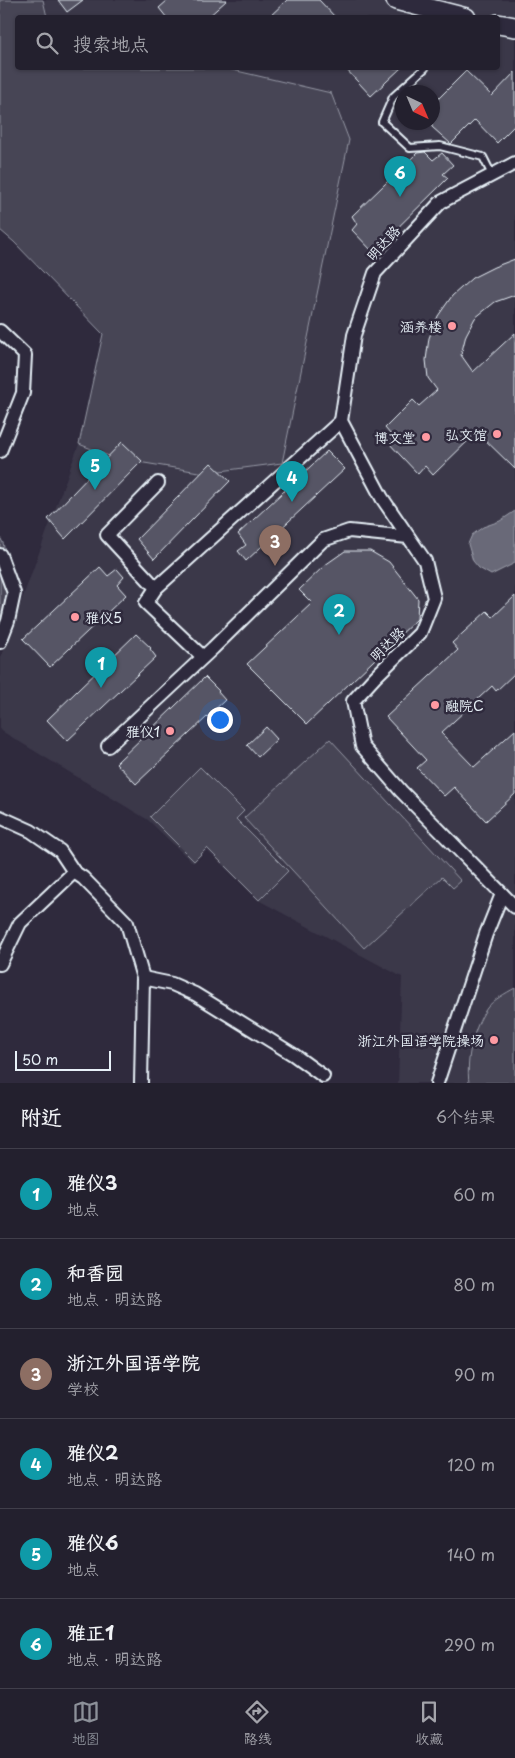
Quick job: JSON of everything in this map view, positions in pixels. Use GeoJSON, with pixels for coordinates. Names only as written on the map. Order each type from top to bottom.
{"type":"FeatureCollection","features":[{"type":"Feature","properties":{"kind":"street"},"geometry":{"type":"LineString","coordinates":[[396,0],[454,15]]}},
{"type":"Feature","properties":{"kind":"street"},"geometry":{"type":"LineString","coordinates":[[500,24],[515,27]]}},
{"type":"Feature","properties":{"kind":"street","name":"明达路"},"geometry":{"type":"LineString","coordinates":[[502,894],[401,791],[362,746],[353,701],[375,676],[420,633],[434,598],[425,561],[382,498],[341,421],[354,335],[376,273],[441,202],[515,163]]}},
{"type":"Feature","properties":{"kind":"street"},"geometry":{"type":"LineString","coordinates":[[0,331],[25,355],[23,393],[0,451]]}},
{"type":"Feature","properties":{"kind":"street"},"geometry":{"type":"LineString","coordinates":[[203,657],[146,602],[156,588],[341,421]]}},
{"type":"Feature","properties":{"kind":"street"},"geometry":{"type":"LineString","coordinates":[[156,588],[107,536],[158,483]]}},
{"type":"Feature","properties":{"kind":"street"},"geometry":{"type":"LineString","coordinates":[[108,746],[323,540],[349,531],[408,537]]}},
{"type":"Feature","properties":{"kind":"street"},"geometry":{"type":"LineString","coordinates":[[0,555],[14,593],[8,621],[0,642]]}},
{"type":"Feature","properties":{"kind":"street"},"geometry":{"type":"LineString","coordinates":[[0,817],[31,831],[60,851],[74,872],[83,878],[127,924],[143,978],[141,1083]]}},
{"type":"Feature","properties":{"kind":"street"},"geometry":{"type":"LineString","coordinates":[[0,964],[20,923],[74,872]]}},
{"type":"Feature","properties":{"kind":"street"},"geometry":{"type":"LineString","coordinates":[[437,1083],[486,934],[502,894],[515,907]]}},
{"type":"Feature","properties":{"kind":"street"},"geometry":{"type":"LineString","coordinates":[[143,978],[172,984],[195,994],[294,1055],[323,1076]]}},
{"type":"Feature","properties":{"kind":"lane"},"geometry":{"type":"LineString","coordinates":[[423,70],[393,97],[382,122],[410,148],[440,146],[483,157],[492,175]]}},
{"type":"Feature","properties":{"kind":"shaded area"},"geometry":{"type":"Polygon","coordinates":[[[0,0],[43,0],[47,15],[15,15],[15,70],[233,70],[331,93],[349,140],[282,463],[205,473],[114,458],[79,444],[103,334],[14,242],[0,230],[0,0]]]}},
{"type":"Feature","properties":{"kind":"shaded area"},"geometry":{"type":"Polygon","coordinates":[[[43,0],[515,0],[515,1083],[398,1083],[402,977],[258,900],[207,850],[193,863],[148,820],[0,730],[0,659],[79,444],[114,458],[282,463],[349,140],[331,93],[233,70],[500,70],[500,15],[47,15],[43,0]]]}},
{"type":"Feature","properties":{"kind":"shaded area"},"geometry":{"type":"Polygon","coordinates":[[[0,537],[15,591],[0,649],[0,537]]]}},
{"type":"Feature","properties":{"kind":"shaded area"},"geometry":{"type":"Polygon","coordinates":[[[330,739],[461,881],[453,888],[442,877],[364,948],[244,818],[330,739]]]}},
{"type":"Feature","properties":{"kind":"shaded area"},"geometry":{"type":"Polygon","coordinates":[[[200,767],[244,811],[236,819],[288,871],[259,900],[207,848],[194,861],[150,817],[200,767]]]}},
{"type":"Feature","properties":{"kind":"shaded area","name":"浙江外国语学院操场"},"geometry":{"type":"Polygon","coordinates":[[[515,988],[515,1083],[469,1083],[470,1054],[474,1034],[482,1016],[493,1002],[515,988]]]}},
{"type":"Feature","properties":{"kind":"water"},"geometry":{"type":"Polygon","coordinates":[[[515,511],[515,563],[491,575],[479,568],[473,561],[468,544],[472,535],[483,527],[500,521],[515,511]]]}},
{"type":"Feature","properties":{"kind":"building"},"geometry":{"type":"Polygon","coordinates":[[[58,0],[83,0],[67,12],[58,0]]]}},
{"type":"Feature","properties":{"kind":"building"},"geometry":{"type":"Polygon","coordinates":[[[168,0],[227,0],[210,15],[165,15],[159,8],[168,0]]]}},
{"type":"Feature","properties":{"kind":"building"},"geometry":{"type":"Polygon","coordinates":[[[287,0],[319,0],[333,15],[271,15],[287,0]]]}},
{"type":"Feature","properties":{"kind":"building"},"geometry":{"type":"Polygon","coordinates":[[[347,70],[399,70],[371,96],[347,70]]]}},
{"type":"Feature","properties":{"kind":"building"},"geometry":{"type":"Polygon","coordinates":[[[466,71],[492,96],[515,72],[515,125],[497,143],[475,120],[451,144],[435,130],[440,130],[440,97],[466,71]]]}},
{"type":"Feature","properties":{"kind":"building"},"geometry":{"type":"Polygon","coordinates":[[[425,152],[433,160],[442,153],[453,165],[443,174],[448,178],[373,252],[352,230],[357,224],[352,216],[417,153],[425,152]]]}},
{"type":"Feature","properties":{"kind":"building"},"geometry":{"type":"Polygon","coordinates":[[[515,259],[515,295],[495,302],[475,318],[466,335],[461,355],[473,372],[515,333],[515,469],[477,432],[433,475],[425,466],[418,474],[386,440],[391,435],[385,428],[413,400],[419,406],[437,390],[428,378],[426,360],[429,338],[438,316],[452,296],[472,278],[515,259]]]}},
{"type":"Feature","properties":{"kind":"building"},"geometry":{"type":"Polygon","coordinates":[[[122,442],[142,461],[65,539],[48,519],[122,442]]]}},
{"type":"Feature","properties":{"kind":"building"},"geometry":{"type":"Polygon","coordinates":[[[327,451],[345,469],[246,561],[238,551],[246,545],[238,534],[327,451]]]}},
{"type":"Feature","properties":{"kind":"building"},"geometry":{"type":"Polygon","coordinates":[[[211,463],[230,481],[154,559],[137,539],[211,463]]]}},
{"type":"Feature","properties":{"kind":"building"},"geometry":{"type":"Polygon","coordinates":[[[345,551],[370,551],[389,562],[418,599],[417,619],[307,724],[247,664],[312,603],[299,590],[325,565],[345,551]]]}},
{"type":"Feature","properties":{"kind":"building","name":"雅仪5"},"geometry":{"type":"Polygon","coordinates":[[[100,567],[108,576],[117,569],[124,577],[117,585],[126,595],[50,667],[23,639],[100,567]]]}},
{"type":"Feature","properties":{"kind":"building"},"geometry":{"type":"Polygon","coordinates":[[[515,596],[515,673],[496,691],[492,686],[441,733],[474,767],[515,730],[515,794],[486,821],[454,787],[444,796],[417,768],[426,760],[386,717],[458,650],[452,643],[487,611],[493,617],[515,596]]]}},
{"type":"Feature","properties":{"kind":"building"},"geometry":{"type":"Polygon","coordinates":[[[136,634],[151,648],[156,657],[67,741],[47,720],[136,634]]]}},
{"type":"Feature","properties":{"kind":"building","name":"雅仪1"},"geometry":{"type":"Polygon","coordinates":[[[205,677],[225,700],[136,784],[116,763],[205,677]]]}},
{"type":"Feature","properties":{"kind":"building"},"geometry":{"type":"Polygon","coordinates":[[[266,727],[277,739],[258,757],[247,745],[266,727]]]}},
{"type":"Feature","properties":{"kind":"place","name":"雅正1"},"geometry":{"type":"Point","coordinates":[400,197]}},
{"type":"Feature","properties":{"kind":"place","name":"涵养楼"},"geometry":{"type":"Point","coordinates":[452,326]}},
{"type":"Feature","properties":{"kind":"place","name":"弘文馆"},"geometry":{"type":"Point","coordinates":[497,434]}},
{"type":"Feature","properties":{"kind":"place","name":"博文堂"},"geometry":{"type":"Point","coordinates":[426,437]}},
{"type":"Feature","properties":{"kind":"place","name":"雅仪6"},"geometry":{"type":"Point","coordinates":[95,490]}},
{"type":"Feature","properties":{"kind":"place","name":"雅仪2"},"geometry":{"type":"Point","coordinates":[292,502]}},
{"type":"Feature","properties":{"kind":"place","name":"浙江外国语学院"},"geometry":{"type":"Point","coordinates":[275,566]}},
{"type":"Feature","properties":{"kind":"place","name":"雅仪5"},"geometry":{"type":"Point","coordinates":[75,617]}},
{"type":"Feature","properties":{"kind":"place","name":"和香园"},"geometry":{"type":"Point","coordinates":[339,635]}},
{"type":"Feature","properties":{"kind":"place","name":"雅仪3"},"geometry":{"type":"Point","coordinates":[101,688]}},
{"type":"Feature","properties":{"kind":"place","name":"融院C"},"geometry":{"type":"Point","coordinates":[435,705]}},
{"type":"Feature","properties":{"kind":"place","name":"雅仪1"},"geometry":{"type":"Point","coordinates":[170,731]}},
{"type":"Feature","properties":{"kind":"place","name":"浙江外国语学院操场"},"geometry":{"type":"Point","coordinates":[494,1040]}}]}
